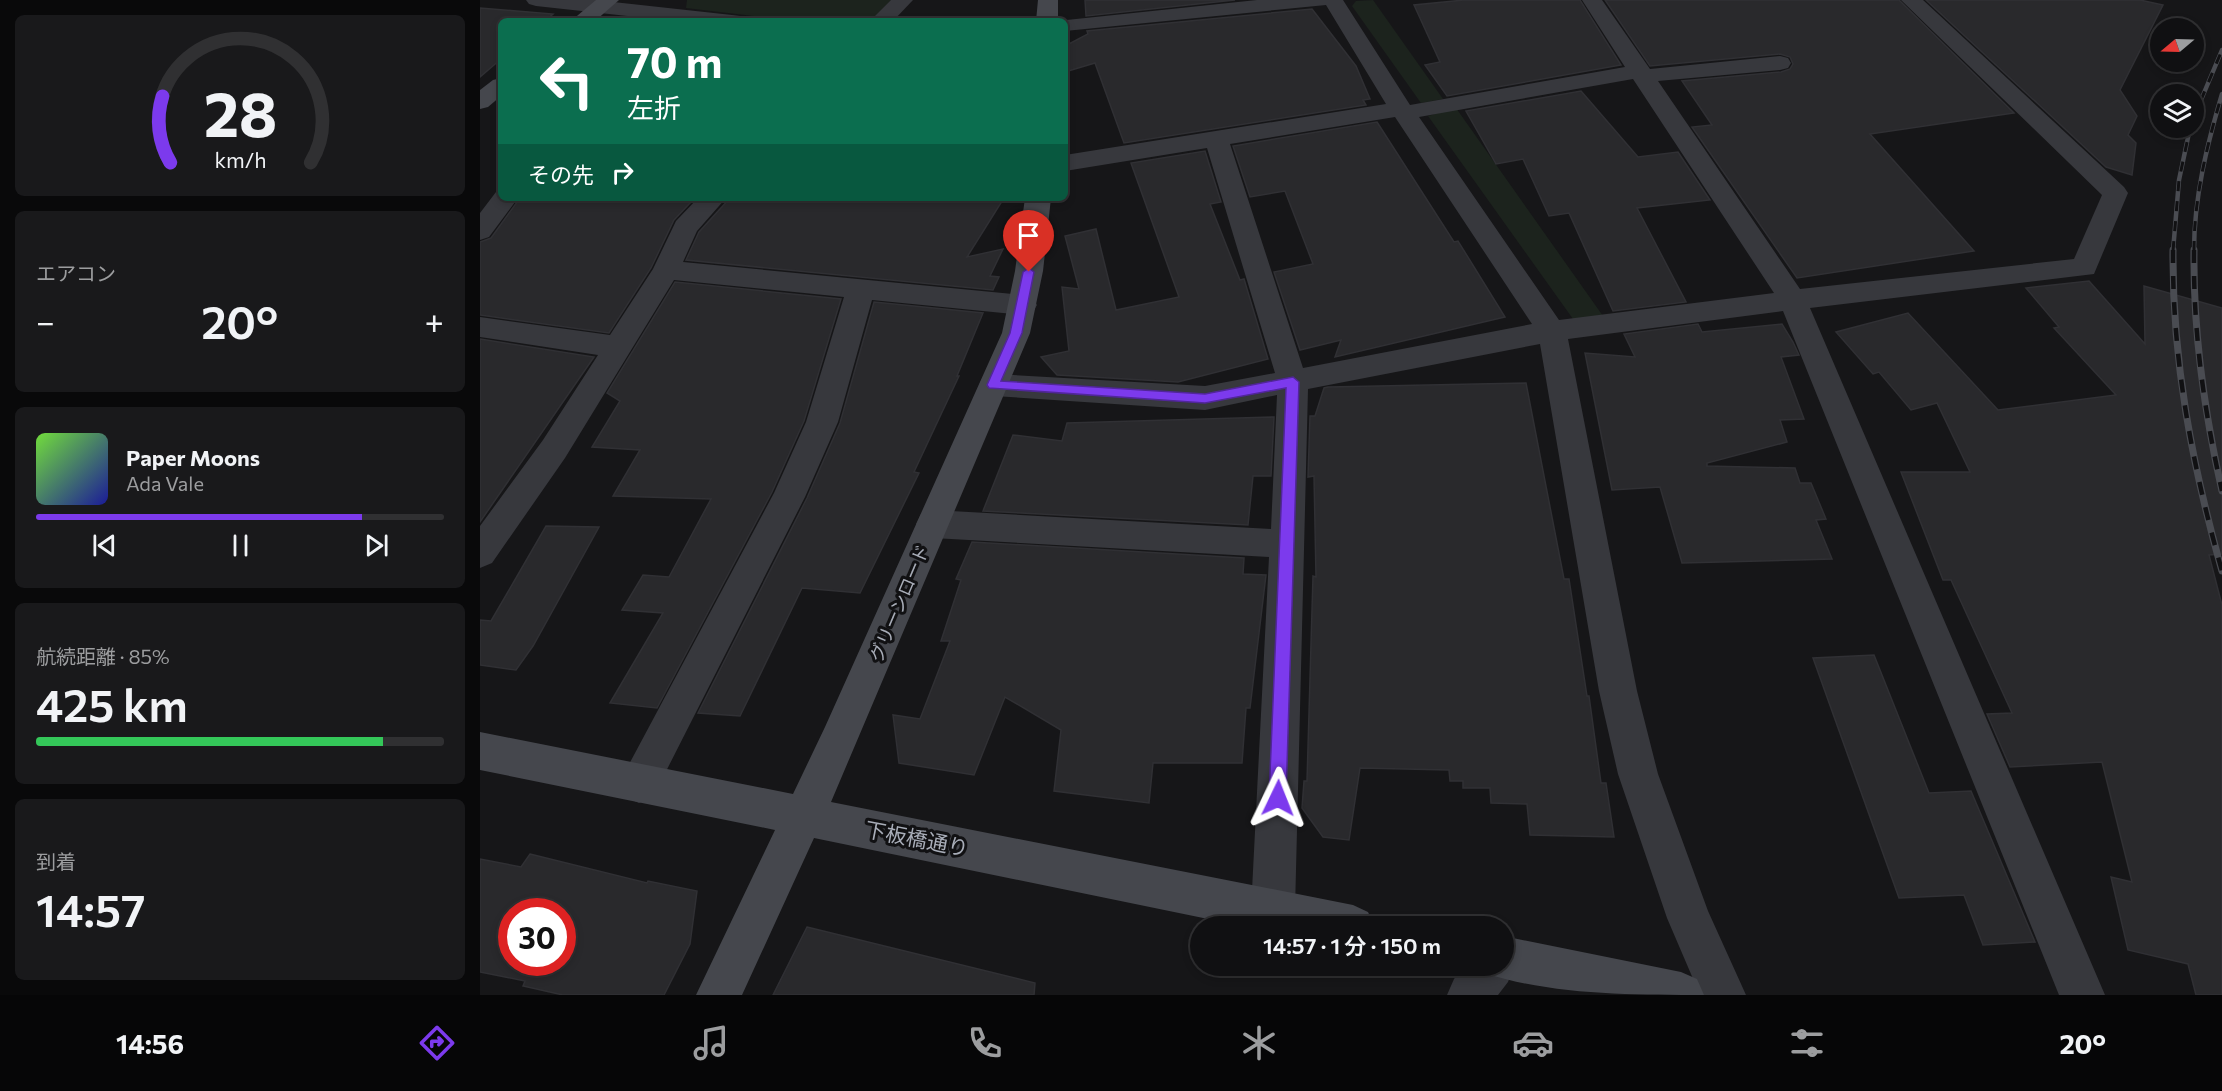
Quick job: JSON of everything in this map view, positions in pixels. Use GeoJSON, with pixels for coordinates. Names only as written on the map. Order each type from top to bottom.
{"type":"FeatureCollection","features":[{"type":"Feature","properties":{"kind":"street"},"geometry":{"type":"LineString","coordinates":[[536,0],[605,3],[711,18]]}},
{"type":"Feature","properties":{"kind":"street"},"geometry":{"type":"LineString","coordinates":[[884,18],[903,0]]}},
{"type":"Feature","properties":{"kind":"street"},"geometry":{"type":"LineString","coordinates":[[1047,0],[1047,18]]}},
{"type":"Feature","properties":{"kind":"street"},"geometry":{"type":"LineString","coordinates":[[1068,25],[1322,0]]}},
{"type":"Feature","properties":{"kind":"street"},"geometry":{"type":"LineString","coordinates":[[1333,0],[1402,111],[1552,331],[1616,679],[1638,774],[1689,918],[1723,995]]}},
{"type":"Feature","properties":{"kind":"street"},"geometry":{"type":"LineString","coordinates":[[1592,0],[1793,300],[2082,995]]}},
{"type":"Feature","properties":{"kind":"street"},"geometry":{"type":"LineString","coordinates":[[993,385],[1205,398],[1552,331],[1793,300],[2084,267],[2115,193],[1911,0]]}},
{"type":"Feature","properties":{"kind":"street"},"geometry":{"type":"LineString","coordinates":[[586,18],[605,3]]}},
{"type":"Feature","properties":{"kind":"street"},"geometry":{"type":"LineString","coordinates":[[1068,164],[1642,74],[1780,63]]}},
{"type":"Feature","properties":{"kind":"street"},"geometry":{"type":"LineString","coordinates":[[480,102],[498,87]]}},
{"type":"Feature","properties":{"kind":"street"},"geometry":{"type":"LineString","coordinates":[[1216,139],[1293,382],[1274,910]]}},
{"type":"Feature","properties":{"kind":"street"},"geometry":{"type":"LineString","coordinates":[[480,231],[503,201]]}},
{"type":"Feature","properties":{"kind":"street"},"geometry":{"type":"LineString","coordinates":[[480,553],[554,449],[666,270],[685,227],[710,201]]}},
{"type":"Feature","properties":{"kind":"street","name":"グリーンロード"},"geometry":{"type":"LineString","coordinates":[[719,995],[804,816],[1016,333],[1023,305],[1038,201]]}},
{"type":"Feature","properties":{"kind":"street"},"geometry":{"type":"LineString","coordinates":[[666,270],[1023,305]]}},
{"type":"Feature","properties":{"kind":"street"},"geometry":{"type":"LineString","coordinates":[[639,783],[789,497],[822,422],[861,288]]}},
{"type":"Feature","properties":{"kind":"street"},"geometry":{"type":"LineString","coordinates":[[480,327],[618,347]]}},
{"type":"Feature","properties":{"kind":"street"},"geometry":{"type":"LineString","coordinates":[[933,524],[1288,544]]}},
{"type":"Feature","properties":{"kind":"street","name":"下板橋通り"},"geometry":{"type":"LineString","coordinates":[[480,751],[1302,916]]}},
{"type":"Feature","properties":{"kind":"street"},"geometry":{"type":"LineString","coordinates":[[1514,960],[1681,995]]}},
{"type":"Feature","properties":{"kind":"street"},"geometry":{"type":"LineString","coordinates":[[1470,995],[1484,976]]}},
{"type":"Feature","properties":{"kind":"shaded area"},"geometry":{"type":"Polygon","coordinates":[[[687,0],[891,0],[874,18],[771,18],[686,8],[687,0]]]}},
{"type":"Feature","properties":{"kind":"shaded area"},"geometry":{"type":"Polygon","coordinates":[[[1373,0],[1443,99],[1421,103],[1352,6],[1356,1],[1373,0]]]}},
{"type":"Feature","properties":{"kind":"shaded area"},"geometry":{"type":"Polygon","coordinates":[[[1456,108],[1603,316],[1573,319],[1428,116],[1456,108]]]}},
{"type":"Feature","properties":{"kind":"building"},"geometry":{"type":"Polygon","coordinates":[[[1085,0],[1235,0],[1086,16],[1085,0]]]}},
{"type":"Feature","properties":{"kind":"building"},"geometry":{"type":"Polygon","coordinates":[[[1464,0],[1580,0],[1621,65],[1447,96],[1425,65],[1440,62],[1414,5],[1464,0]]]}},
{"type":"Feature","properties":{"kind":"building"},"geometry":{"type":"Polygon","coordinates":[[[1605,0],[1899,0],[2014,113],[1870,134],[1974,251],[1797,278],[1692,127],[1712,125],[1682,81],[1781,72],[1790,69],[1793,64],[1790,57],[1780,54],[1650,66],[1605,0]]]}},
{"type":"Feature","properties":{"kind":"building"},"geometry":{"type":"Polygon","coordinates":[[[1926,0],[2140,0],[2163,5],[2156,18],[2150,18],[2150,31],[2120,90],[2137,116],[2128,135],[2136,143],[2132,175],[2106,167],[1926,0]]]}},
{"type":"Feature","properties":{"kind":"building"},"geometry":{"type":"Polygon","coordinates":[[[480,8],[553,14],[548,18],[498,18],[498,62],[480,77],[480,8]]]}},
{"type":"Feature","properties":{"kind":"building"},"geometry":{"type":"Polygon","coordinates":[[[1312,9],[1356,66],[1370,99],[1363,100],[1366,105],[1124,143],[1095,63],[1068,71],[1068,44],[1088,34],[1087,31],[1312,9]]]}},
{"type":"Feature","properties":{"kind":"building"},"geometry":{"type":"Polygon","coordinates":[[[1581,91],[1638,157],[1678,152],[1710,200],[1637,208],[1686,302],[1613,311],[1569,213],[1549,216],[1523,159],[1496,164],[1466,111],[1581,91]]]}},
{"type":"Feature","properties":{"kind":"building"},"geometry":{"type":"Polygon","coordinates":[[[1377,122],[1454,242],[1458,241],[1505,317],[1335,357],[1341,340],[1300,350],[1274,272],[1313,264],[1285,191],[1250,197],[1233,146],[1377,122]]]}},
{"type":"Feature","properties":{"kind":"building"},"geometry":{"type":"Polygon","coordinates":[[[1205,151],[1221,202],[1210,204],[1240,280],[1244,279],[1268,359],[1178,382],[1057,375],[1041,357],[1069,351],[1062,287],[1079,289],[1065,236],[1096,229],[1116,310],[1179,297],[1131,163],[1205,151]]]}},
{"type":"Feature","properties":{"kind":"building"},"geometry":{"type":"Polygon","coordinates":[[[518,201],[691,202],[674,220],[651,268],[609,333],[480,315],[480,242],[491,238],[518,201]]]}},
{"type":"Feature","properties":{"kind":"building"},"geometry":{"type":"Polygon","coordinates":[[[727,201],[1002,201],[967,257],[1003,249],[990,276],[999,277],[993,290],[686,260],[699,232],[727,201]]]}},
{"type":"Feature","properties":{"kind":"building"},"geometry":{"type":"Polygon","coordinates":[[[2089,281],[2145,344],[2144,286],[2222,308],[2222,554],[2209,555],[2222,605],[2222,995],[2196,995],[2188,964],[2128,950],[2111,877],[2132,882],[2102,762],[2010,767],[1987,714],[2012,713],[1951,580],[1943,580],[1901,472],[1970,472],[1937,403],[1911,410],[1879,372],[1873,374],[1836,332],[1908,313],[1998,410],[2116,395],[2054,328],[2059,327],[2026,288],[2089,281]]]}},
{"type":"Feature","properties":{"kind":"building"},"geometry":{"type":"Polygon","coordinates":[[[675,282],[841,299],[804,421],[772,492],[657,708],[610,703],[663,613],[622,610],[643,575],[669,577],[711,499],[613,496],[640,450],[592,447],[620,401],[607,393],[675,282]]]}},
{"type":"Feature","properties":{"kind":"building"},"geometry":{"type":"Polygon","coordinates":[[[874,302],[983,313],[957,376],[959,376],[914,472],[919,473],[860,593],[802,588],[740,716],[698,713],[807,498],[840,423],[874,302]]]}},
{"type":"Feature","properties":{"kind":"building"},"geometry":{"type":"Polygon","coordinates":[[[1698,324],[1702,332],[1782,324],[1793,342],[1799,355],[1781,357],[1804,419],[1780,420],[1787,442],[1707,463],[1707,466],[1795,468],[1800,483],[1811,483],[1826,519],[1816,520],[1832,559],[1682,563],[1660,487],[1612,490],[1585,353],[1635,357],[1624,334],[1698,324]]]}},
{"type":"Feature","properties":{"kind":"building"},"geometry":{"type":"Polygon","coordinates":[[[480,339],[594,357],[480,522],[480,339]]]}},
{"type":"Feature","properties":{"kind":"building"},"geometry":{"type":"Polygon","coordinates":[[[1526,383],[1564,579],[1569,579],[1601,783],[1606,783],[1614,837],[1530,835],[1527,804],[1491,803],[1490,788],[1463,788],[1463,781],[1450,781],[1449,770],[1360,768],[1349,840],[1323,837],[1302,808],[1304,781],[1307,781],[1313,576],[1316,577],[1314,476],[1308,477],[1310,416],[1315,416],[1324,388],[1328,387],[1526,383]]]}},
{"type":"Feature","properties":{"kind":"building"},"geometry":{"type":"Polygon","coordinates":[[[1274,417],[1271,476],[1253,476],[1248,525],[983,511],[1013,435],[1062,441],[1067,423],[1274,417]]]}},
{"type":"Feature","properties":{"kind":"building"},"geometry":{"type":"Polygon","coordinates":[[[546,526],[599,527],[533,646],[516,670],[480,665],[480,620],[491,621],[546,526]]]}},
{"type":"Feature","properties":{"kind":"building"},"geometry":{"type":"Polygon","coordinates":[[[972,542],[1244,558],[1243,574],[1266,575],[1250,708],[1246,708],[1242,763],[1153,763],[1149,803],[1054,791],[1061,730],[1005,697],[974,775],[899,763],[893,715],[920,719],[950,641],[941,641],[961,580],[956,579],[972,542]]]}},
{"type":"Feature","properties":{"kind":"building"},"geometry":{"type":"Polygon","coordinates":[[[1874,655],[1929,793],[1971,791],[2035,942],[1983,945],[1964,895],[1899,898],[1813,658],[1874,655]]]}},
{"type":"Feature","properties":{"kind":"building"},"geometry":{"type":"Polygon","coordinates":[[[530,854],[647,883],[648,881],[697,891],[690,944],[664,995],[563,995],[523,986],[525,981],[500,976],[576,976],[576,898],[498,898],[498,976],[480,972],[480,859],[521,867],[530,854]]]}},
{"type":"Feature","properties":{"kind":"building"},"geometry":{"type":"Polygon","coordinates":[[[807,927],[1035,983],[1034,995],[773,995],[807,927]]]}},
{"type":"Feature","properties":{"kind":"railway"},"geometry":{"type":"LineString","coordinates":[[2204,93],[2222,50]]}},
{"type":"Feature","properties":{"kind":"railway"},"geometry":{"type":"LineString","coordinates":[[2194,251],[2196,211],[2202,171],[2222,94]]}},
{"type":"Feature","properties":{"kind":"railway"},"geometry":{"type":"LineString","coordinates":[[2173,251],[2179,180],[2188,138]]}},
{"type":"Feature","properties":{"kind":"railway"},"geometry":{"type":"LineString","coordinates":[[2173,251],[2176,332],[2186,412],[2202,492],[2222,571]]}},
{"type":"Feature","properties":{"kind":"railway"},"geometry":{"type":"LineString","coordinates":[[2194,251],[2195,311],[2201,371],[2222,491]]}},
{"type":"Feature","properties":{"kind":"route"},"geometry":{"type":"LineString","coordinates":[[1029,272],[1016,333],[993,385],[1205,398],[1293,382],[1278,798]]}}]}
